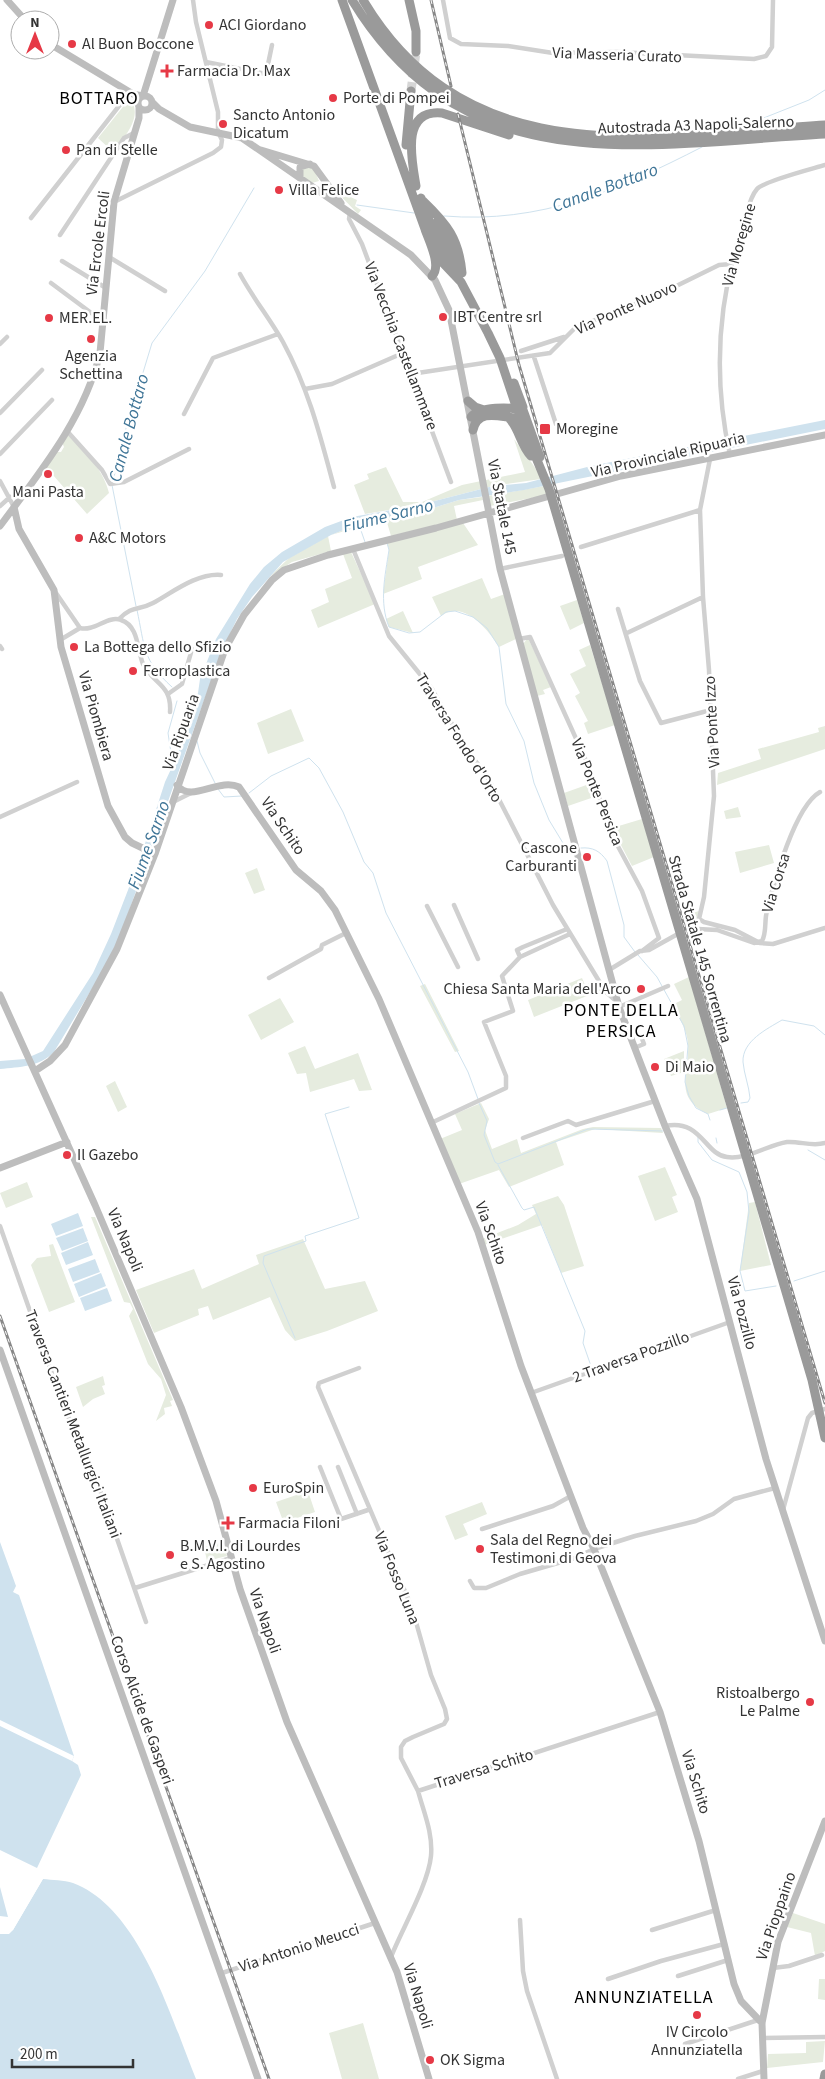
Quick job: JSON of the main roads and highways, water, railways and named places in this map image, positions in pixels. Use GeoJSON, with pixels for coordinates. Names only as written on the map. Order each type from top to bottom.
{"type":"FeatureCollection","features":[{"type":"Feature","properties":{"kind":"highway"},"geometry":{"type":"LineString","coordinates":[[342,0],[419,201],[444,224],[454,246],[459,274]]}},
{"type":"Feature","properties":{"kind":"highway","name":"Autostrada A3 Napoli-Salerno"},"geometry":{"type":"LineString","coordinates":[[352,0],[392,55],[416,78],[442,97],[473,115],[509,130],[573,143],[648,145],[825,134]]}},
{"type":"Feature","properties":{"kind":"highway","name":"Autostrada A3 Napoli-Salerno"},"geometry":{"type":"LineString","coordinates":[[363,0],[379,25],[412,53],[439,84],[478,108],[512,121],[553,132],[587,136],[633,136],[825,125]]}},
{"type":"Feature","properties":{"kind":"highway"},"geometry":{"type":"LineString","coordinates":[[368,0],[412,53]]}},
{"type":"Feature","properties":{"kind":"highway"},"geometry":{"type":"LineString","coordinates":[[408,0],[413,31],[412,53]]}},
{"type":"Feature","properties":{"kind":"highway"},"geometry":{"type":"LineString","coordinates":[[459,274],[441,255],[429,229],[419,201],[407,166],[403,142],[409,90],[406,148],[416,186],[419,201],[428,237],[436,264],[433,278],[447,274],[459,274]]}},
{"type":"Feature","properties":{"kind":"highway"},"geometry":{"type":"LineString","coordinates":[[416,186],[411,144],[414,126],[420,119],[433,112],[533,140],[573,143]]}},
{"type":"Feature","properties":{"kind":"highway"},"geometry":{"type":"LineString","coordinates":[[428,237],[440,260],[459,274]]}},
{"type":"Feature","properties":{"kind":"highway","name":"Strada Statale 145 Sorrentina"},"geometry":{"type":"LineString","coordinates":[[459,274],[488,333],[505,362],[520,412],[541,458],[548,493],[816,1397],[825,1438]]}},
{"type":"Feature","properties":{"kind":"highway"},"geometry":{"type":"LineString","coordinates":[[468,401],[484,414],[518,417],[520,412]]}},
{"type":"Feature","properties":{"kind":"highway"},"geometry":{"type":"LineString","coordinates":[[471,417],[484,414],[520,412]]}},
{"type":"Feature","properties":{"kind":"highway"},"geometry":{"type":"LineString","coordinates":[[473,430],[476,422],[484,414]]}},
{"type":"Feature","properties":{"kind":"highway"},"geometry":{"type":"LineString","coordinates":[[507,416],[512,421],[523,447],[543,472]]}},
{"type":"Feature","properties":{"kind":"highway"},"geometry":{"type":"LineString","coordinates":[[816,1397],[825,1421]]}},
{"type":"Feature","properties":{"kind":"highway"},"geometry":{"type":"LineString","coordinates":[[824,2079],[825,2074]]}},
{"type":"Feature","properties":{"kind":"water","name":"Fiume Sarno"},"geometry":{"type":"Polygon","coordinates":[[[825,420],[825,429],[524,490],[459,500],[420,512],[368,520],[331,535],[283,562],[252,597],[237,619],[222,650],[120,936],[105,967],[54,1052],[36,1063],[22,1067],[0,1069],[0,1061],[25,1059],[43,1051],[93,973],[111,934],[140,859],[165,782],[178,754],[198,693],[200,679],[216,639],[250,584],[264,567],[282,552],[325,527],[352,517],[419,505],[493,486],[526,483],[591,466],[825,420]]]}},
{"type":"Feature","properties":{"kind":"water"},"geometry":{"type":"Polygon","coordinates":[[[78,1213],[83,1226],[56,1236],[51,1224],[78,1213]]]}},
{"type":"Feature","properties":{"kind":"water"},"geometry":{"type":"Polygon","coordinates":[[[83,1228],[88,1241],[62,1251],[56,1238],[83,1228]]]}},
{"type":"Feature","properties":{"kind":"water"},"geometry":{"type":"Polygon","coordinates":[[[88,1242],[93,1255],[66,1265],[61,1253],[88,1242]]]}},
{"type":"Feature","properties":{"kind":"water"},"geometry":{"type":"Polygon","coordinates":[[[95,1259],[100,1272],[73,1282],[68,1269],[95,1259]]]}},
{"type":"Feature","properties":{"kind":"water"},"geometry":{"type":"Polygon","coordinates":[[[101,1273],[106,1286],[79,1297],[74,1284],[101,1273]]]}},
{"type":"Feature","properties":{"kind":"water"},"geometry":{"type":"Polygon","coordinates":[[[107,1288],[112,1301],[85,1311],[80,1298],[107,1288]]]}},
{"type":"Feature","properties":{"kind":"water"},"geometry":{"type":"Polygon","coordinates":[[[0,1542],[16,1586],[13,1592],[19,1595],[74,1756],[72,1761],[78,1765],[81,1775],[37,1868],[0,1850],[0,1542]]]}},
{"type":"Feature","properties":{"kind":"water"},"geometry":{"type":"Polygon","coordinates":[[[43,1879],[73,1883],[96,1896],[117,1916],[135,1940],[150,1968],[164,1997],[196,2079],[0,2079],[0,1934],[13,1930],[43,1879]]]}},
{"type":"Feature","properties":{"kind":"water"},"geometry":{"type":"Polygon","coordinates":[[[0,1887],[8,1917],[0,1916],[0,1887]]]}},
{"type":"Feature","properties":{"kind":"waterway","name":"Canale Bottaro"},"geometry":{"type":"LineString","coordinates":[[751,123],[809,100],[825,90]]}},
{"type":"Feature","properties":{"kind":"waterway","name":"Canale Bottaro"},"geometry":{"type":"LineString","coordinates":[[444,216],[479,217],[513,215],[578,201],[640,177],[702,147]]}},
{"type":"Feature","properties":{"kind":"waterway","name":"Canale Bottaro"},"geometry":{"type":"LineString","coordinates":[[113,481],[124,435],[152,343],[205,271],[254,188]]}},
{"type":"Feature","properties":{"kind":"waterway","name":"Canale Bottaro"},"geometry":{"type":"LineString","coordinates":[[357,205],[414,213]]}},
{"type":"Feature","properties":{"kind":"waterway","name":"Canale Bottaro"},"geometry":{"type":"LineString","coordinates":[[112,485],[136,606]]}},
{"type":"Feature","properties":{"kind":"waterway"},"geometry":{"type":"LineString","coordinates":[[358,522],[365,542]]}},
{"type":"Feature","properties":{"kind":"waterway"},"geometry":{"type":"LineString","coordinates":[[387,543],[389,550],[384,608],[389,627],[409,633],[420,632],[446,612],[455,611],[473,617],[487,628],[499,647],[506,704],[524,741],[534,783],[549,820],[566,848],[571,851]]}},
{"type":"Feature","properties":{"kind":"waterway","name":"Canale Bottaro"},"geometry":{"type":"LineString","coordinates":[[137,610],[146,652],[150,661],[172,687]]}},
{"type":"Feature","properties":{"kind":"waterway","name":"Canale Bottaro"},"geometry":{"type":"LineString","coordinates":[[173,766],[168,733],[177,701]]}},
{"type":"Feature","properties":{"kind":"waterway"},"geometry":{"type":"LineString","coordinates":[[197,741],[200,753],[215,783]]}},
{"type":"Feature","properties":{"kind":"waterway"},"geometry":{"type":"LineString","coordinates":[[249,793],[271,776],[309,758],[319,768],[343,812],[364,862],[373,873],[386,913],[468,1072],[478,1099]]}},
{"type":"Feature","properties":{"kind":"waterway"},"geometry":{"type":"LineString","coordinates":[[218,789],[224,797],[242,796]]}},
{"type":"Feature","properties":{"kind":"waterway"},"geometry":{"type":"LineString","coordinates":[[581,848],[596,850],[607,861],[624,925],[624,937],[635,952]]}},
{"type":"Feature","properties":{"kind":"waterway"},"geometry":{"type":"LineString","coordinates":[[638,955],[657,977],[684,1026],[688,1046],[685,1082],[689,1096],[696,1108],[708,1114],[710,1120]]}},
{"type":"Feature","properties":{"kind":"waterway"},"geometry":{"type":"LineString","coordinates":[[741,1103],[748,1102],[750,1098],[743,1062],[747,1048],[756,1036],[782,1020],[814,1026],[825,1035]]}},
{"type":"Feature","properties":{"kind":"waterway"},"geometry":{"type":"LineString","coordinates":[[479,1103],[487,1121],[484,1135],[495,1162],[498,1164],[588,1129],[663,1131]]}},
{"type":"Feature","properties":{"kind":"waterway"},"geometry":{"type":"LineString","coordinates":[[295,1338],[263,1263],[264,1256],[306,1241],[305,1236],[359,1218],[325,1114],[349,1107]]}},
{"type":"Feature","properties":{"kind":"waterway"},"geometry":{"type":"LineString","coordinates":[[720,1110],[727,1108]]}},
{"type":"Feature","properties":{"kind":"waterway"},"geometry":{"type":"LineString","coordinates":[[698,1137],[698,1142],[712,1160],[739,1172],[747,1192],[749,1212],[740,1271],[745,1291],[776,1286]]}},
{"type":"Feature","properties":{"kind":"waterway"},"geometry":{"type":"LineString","coordinates":[[716,1138],[717,1143]]}},
{"type":"Feature","properties":{"kind":"waterway"},"geometry":{"type":"LineString","coordinates":[[808,1150],[825,1160]]}},
{"type":"Feature","properties":{"kind":"waterway"},"geometry":{"type":"LineString","coordinates":[[498,1165],[522,1208],[524,1210],[534,1207],[585,1331],[583,1343],[592,1369]]}},
{"type":"Feature","properties":{"kind":"waterway"},"geometry":{"type":"LineString","coordinates":[[794,1281],[825,1271]]}},
{"type":"Feature","properties":{"kind":"tunnel"},"geometry":{"type":"LineString","coordinates":[[411,91],[416,52]]}},
{"type":"Feature","properties":{"kind":"railway"},"geometry":{"type":"LineString","coordinates":[[431,0],[451,86]]}},
{"type":"Feature","properties":{"kind":"railway"},"geometry":{"type":"LineString","coordinates":[[458,114],[519,365],[825,1403]]}},
{"type":"Feature","properties":{"kind":"railway"},"geometry":{"type":"LineString","coordinates":[[0,1316],[269,2079]]}},
{"type":"Feature","properties":{"kind":"place","name":"ACI Giordano"},"geometry":{"type":"Point","coordinates":[209,25]}},
{"type":"Feature","properties":{"kind":"place","name":"Al Buon Boccone"},"geometry":{"type":"Point","coordinates":[72,44]}},
{"type":"Feature","properties":{"kind":"place","name":"Farmacia Dr. Max"},"geometry":{"type":"Point","coordinates":[167,71]}},
{"type":"Feature","properties":{"kind":"place","name":"Porte di Pompei"},"geometry":{"type":"Point","coordinates":[333,98]}},
{"type":"Feature","properties":{"kind":"place","name":"Sancto Antonio Dicatum"},"geometry":{"type":"Point","coordinates":[223,124]}},
{"type":"Feature","properties":{"kind":"place","name":"Pan di Stelle"},"geometry":{"type":"Point","coordinates":[66,150]}},
{"type":"Feature","properties":{"kind":"place","name":"Villa Felice"},"geometry":{"type":"Point","coordinates":[279,190]}},
{"type":"Feature","properties":{"kind":"place","name":"IBT Centre srl"},"geometry":{"type":"Point","coordinates":[443,317]}},
{"type":"Feature","properties":{"kind":"place","name":"MER.EL."},"geometry":{"type":"Point","coordinates":[49,318]}},
{"type":"Feature","properties":{"kind":"place","name":"Agenzia Schettina"},"geometry":{"type":"Point","coordinates":[91,339]}},
{"type":"Feature","properties":{"kind":"place","name":"Moregine"},"geometry":{"type":"Point","coordinates":[545,429]}},
{"type":"Feature","properties":{"kind":"place","name":"Mani Pasta"},"geometry":{"type":"Point","coordinates":[48,474]}},
{"type":"Feature","properties":{"kind":"place","name":"A&C Motors"},"geometry":{"type":"Point","coordinates":[79,538]}},
{"type":"Feature","properties":{"kind":"place","name":"La Bottega dello Sfizio"},"geometry":{"type":"Point","coordinates":[74,647]}},
{"type":"Feature","properties":{"kind":"place","name":"Ferroplastica"},"geometry":{"type":"Point","coordinates":[133,671]}},
{"type":"Feature","properties":{"kind":"place","name":"Cascone Carburanti"},"geometry":{"type":"Point","coordinates":[587,857]}},
{"type":"Feature","properties":{"kind":"place","name":"Chiesa Santa Maria dell'Arco"},"geometry":{"type":"Point","coordinates":[641,989]}},
{"type":"Feature","properties":{"kind":"place","name":"Di Maio"},"geometry":{"type":"Point","coordinates":[655,1067]}},
{"type":"Feature","properties":{"kind":"place","name":"Il Gazebo"},"geometry":{"type":"Point","coordinates":[67,1155]}},
{"type":"Feature","properties":{"kind":"place","name":"EuroSpin"},"geometry":{"type":"Point","coordinates":[253,1488]}},
{"type":"Feature","properties":{"kind":"place","name":"Farmacia Filoni"},"geometry":{"type":"Point","coordinates":[228,1523]}},
{"type":"Feature","properties":{"kind":"place","name":"Sala del Regno dei Testimoni di Geova"},"geometry":{"type":"Point","coordinates":[480,1549]}},
{"type":"Feature","properties":{"kind":"place","name":"B.M.V.I. di Lourdes e S. Agostino"},"geometry":{"type":"Point","coordinates":[170,1555]}},
{"type":"Feature","properties":{"kind":"place","name":"Ristoalbergo Le Palme"},"geometry":{"type":"Point","coordinates":[810,1702]}},
{"type":"Feature","properties":{"kind":"place","name":"IV Circolo Annunziatella"},"geometry":{"type":"Point","coordinates":[697,2015]}},
{"type":"Feature","properties":{"kind":"place","name":"OK Sigma"},"geometry":{"type":"Point","coordinates":[430,2060]}},
{"type":"Feature","properties":{"kind":"district","name":"BOTTARO"},"geometry":{"type":"Point","coordinates":[99,98]}},
{"type":"Feature","properties":{"kind":"district","name":"PONTE DELLA PERSICA"},"geometry":{"type":"Point","coordinates":[621,1020]}},
{"type":"Feature","properties":{"kind":"district","name":"ANNUNZIATELLA"},"geometry":{"type":"Point","coordinates":[644,1997]}}]}
